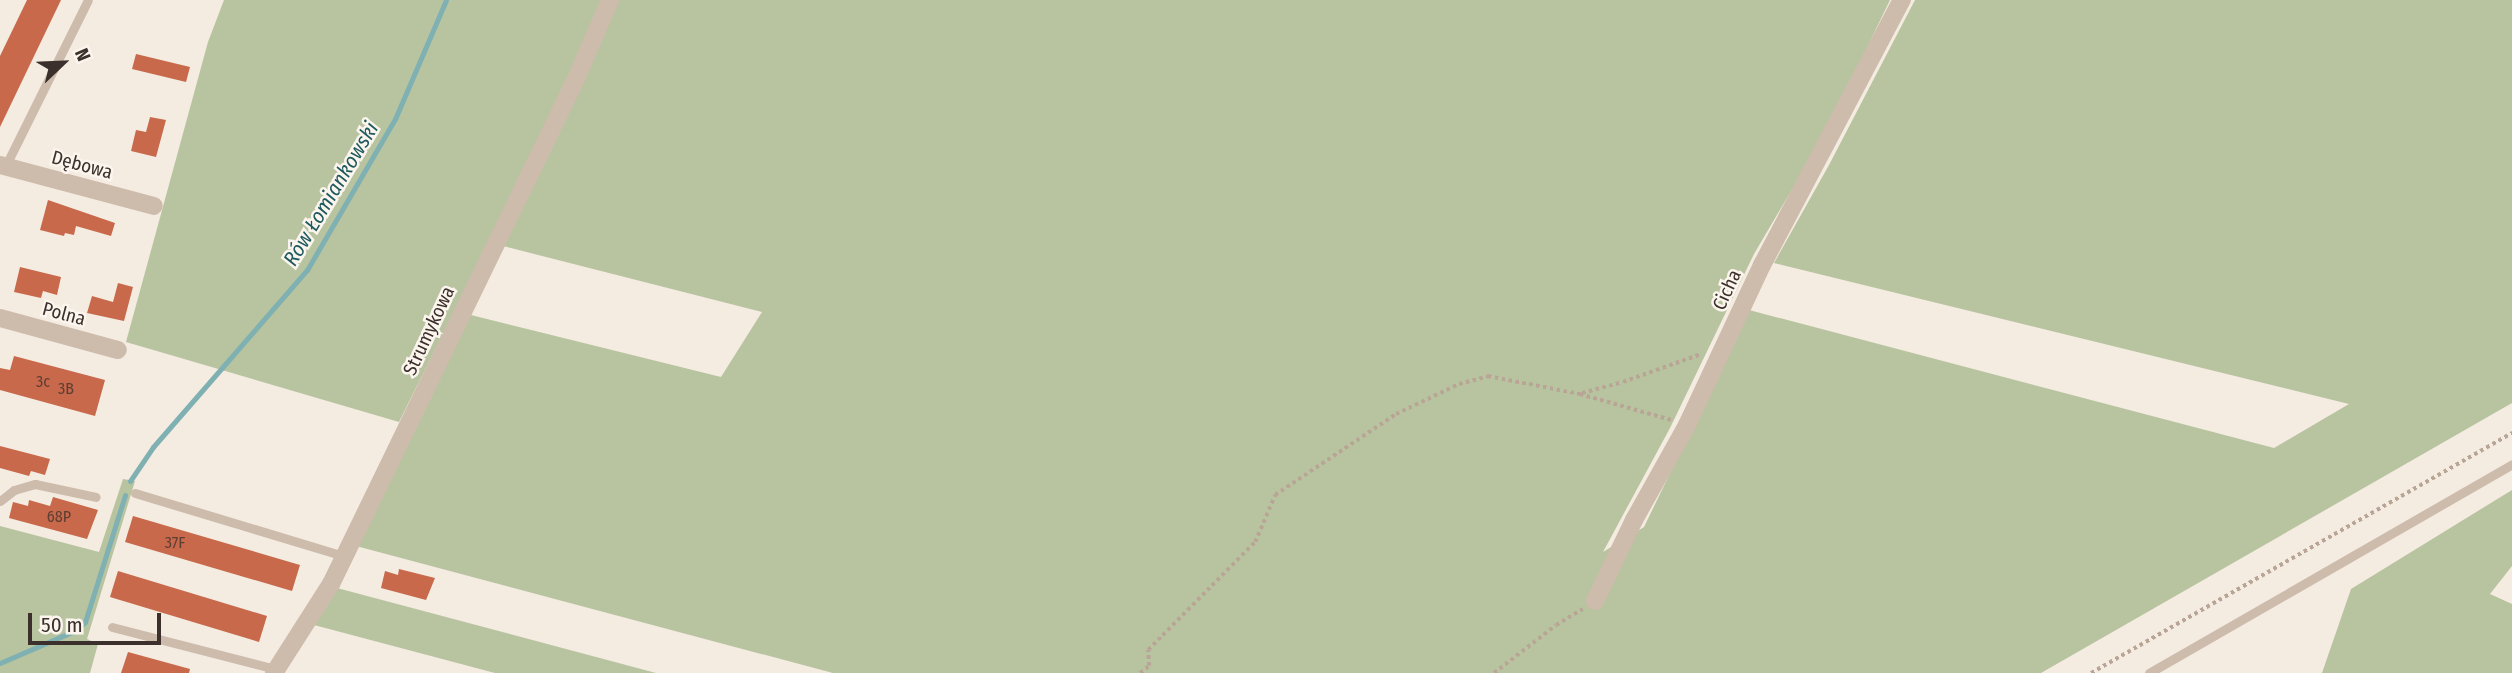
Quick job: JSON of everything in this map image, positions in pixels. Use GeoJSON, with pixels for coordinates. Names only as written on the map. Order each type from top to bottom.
{"type":"FeatureCollection","features":[{"type":"Feature","properties":{"kind":"street","name":"Strumykowa"},"geometry":{"type":"LineString","coordinates":[[275,671],[331,584],[576,79],[610,0]]}},
{"type":"Feature","properties":{"kind":"street","name":"Cicha"},"geometry":{"type":"LineString","coordinates":[[1595,601],[1633,520],[1687,425],[1762,265],[1902,0]]}},
{"type":"Feature","properties":{"kind":"street","name":"Dębowa"},"geometry":{"type":"LineString","coordinates":[[3,166],[154,206]]}},
{"type":"Feature","properties":{"kind":"street","name":"Polna"},"geometry":{"type":"LineString","coordinates":[[0,318],[118,349]]}},
{"type":"Feature","properties":{"kind":"lane"},"geometry":{"type":"LineString","coordinates":[[3,166],[88,0]]}},
{"type":"Feature","properties":{"kind":"lane"},"geometry":{"type":"LineString","coordinates":[[2149,673],[2512,464]]}},
{"type":"Feature","properties":{"kind":"lane"},"geometry":{"type":"LineString","coordinates":[[0,501],[14,490],[34,484],[96,496]]}},
{"type":"Feature","properties":{"kind":"lane"},"geometry":{"type":"LineString","coordinates":[[135,493],[344,556]]}},
{"type":"Feature","properties":{"kind":"lane"},"geometry":{"type":"LineString","coordinates":[[112,627],[275,671]]}},
{"type":"Feature","properties":{"kind":"path"},"geometry":{"type":"LineString","coordinates":[[1580,394],[1623,382],[1691,356],[1721,352]]}},
{"type":"Feature","properties":{"kind":"path"},"geometry":{"type":"LineString","coordinates":[[1140,673],[1149,666],[1148,650],[1255,542],[1275,495],[1396,414],[1460,384],[1488,376],[1580,394],[1687,425]]}},
{"type":"Feature","properties":{"kind":"path"},"geometry":{"type":"LineString","coordinates":[[2091,673],[2512,433]]}},
{"type":"Feature","properties":{"kind":"path"},"geometry":{"type":"LineString","coordinates":[[1494,673],[1556,625],[1595,601]]}},
{"type":"Feature","properties":{"kind":"green space"},"geometry":{"type":"Polygon","coordinates":[[[224,0],[605,0],[533,153],[399,422],[126,342],[208,42],[224,0]]]}},
{"type":"Feature","properties":{"kind":"green space"},"geometry":{"type":"Polygon","coordinates":[[[618,0],[1890,0],[1827,130],[1754,254],[1670,428],[1603,552],[1644,527],[1749,310],[2274,448],[2349,404],[1774,263],[1829,165],[1915,0],[2512,0],[2512,403],[2041,673],[833,673],[356,546],[467,314],[721,377],[762,312],[499,245],[618,0]]]}},
{"type":"Feature","properties":{"kind":"green space"},"geometry":{"type":"Polygon","coordinates":[[[123,479],[135,481],[87,639],[98,644],[90,673],[0,673],[0,526],[99,552],[123,479]]]}},
{"type":"Feature","properties":{"kind":"green space"},"geometry":{"type":"Polygon","coordinates":[[[2512,490],[2512,566],[2490,594],[2512,604],[2512,673],[2322,673],[2351,589],[2512,490]]]}},
{"type":"Feature","properties":{"kind":"green space"},"geometry":{"type":"Polygon","coordinates":[[[337,588],[656,673],[495,673],[314,625],[337,588]]]}},
{"type":"Feature","properties":{"kind":"building"},"geometry":{"type":"Polygon","coordinates":[[[27,0],[61,0],[0,127],[0,56],[27,0]]]}},
{"type":"Feature","properties":{"kind":"building"},"geometry":{"type":"Polygon","coordinates":[[[136,54],[190,67],[186,82],[132,69],[136,54]]]}},
{"type":"Feature","properties":{"kind":"building"},"geometry":{"type":"Polygon","coordinates":[[[150,117],[166,120],[156,157],[131,151],[136,130],[146,132],[150,117]]]}},
{"type":"Feature","properties":{"kind":"building"},"geometry":{"type":"Polygon","coordinates":[[[48,200],[115,223],[111,236],[76,226],[74,235],[65,233],[64,236],[40,230],[48,200]]]}},
{"type":"Feature","properties":{"kind":"building"},"geometry":{"type":"Polygon","coordinates":[[[20,267],[61,277],[57,295],[43,291],[41,298],[14,292],[20,267]]]}},
{"type":"Feature","properties":{"kind":"building"},"geometry":{"type":"Polygon","coordinates":[[[118,283],[133,287],[124,321],[87,313],[92,296],[113,302],[118,283]]]}},
{"type":"Feature","properties":{"kind":"building"},"geometry":{"type":"Polygon","coordinates":[[[14,356],[105,380],[95,416],[0,390],[0,368],[10,370],[14,356]]]}},
{"type":"Feature","properties":{"kind":"building"},"geometry":{"type":"Polygon","coordinates":[[[0,446],[50,459],[45,475],[31,471],[29,476],[0,468],[0,446]]]}},
{"type":"Feature","properties":{"kind":"building"},"geometry":{"type":"Polygon","coordinates":[[[53,497],[98,510],[87,539],[9,518],[13,502],[28,506],[29,500],[50,506],[53,497]]]}},
{"type":"Feature","properties":{"kind":"building"},"geometry":{"type":"Polygon","coordinates":[[[133,516],[300,565],[292,591],[125,542],[133,516]]]}},
{"type":"Feature","properties":{"kind":"building"},"geometry":{"type":"Polygon","coordinates":[[[399,569],[435,578],[426,600],[381,588],[385,571],[398,575],[399,569]]]}},
{"type":"Feature","properties":{"kind":"building"},"geometry":{"type":"Polygon","coordinates":[[[118,571],[267,616],[259,642],[110,597],[118,571]]]}},
{"type":"Feature","properties":{"kind":"building"},"geometry":{"type":"Polygon","coordinates":[[[128,652],[190,669],[189,673],[121,673],[128,652]]]}},
{"type":"Feature","properties":{"kind":"waterway","name":"Rów Łomiankowski"},"geometry":{"type":"LineString","coordinates":[[130,481],[153,447],[307,270],[395,119],[446,0]]}},
{"type":"Feature","properties":{"kind":"waterway","name":"Rów Łomiankowski"},"geometry":{"type":"LineString","coordinates":[[0,663],[74,631],[85,622],[125,495]]}}]}
